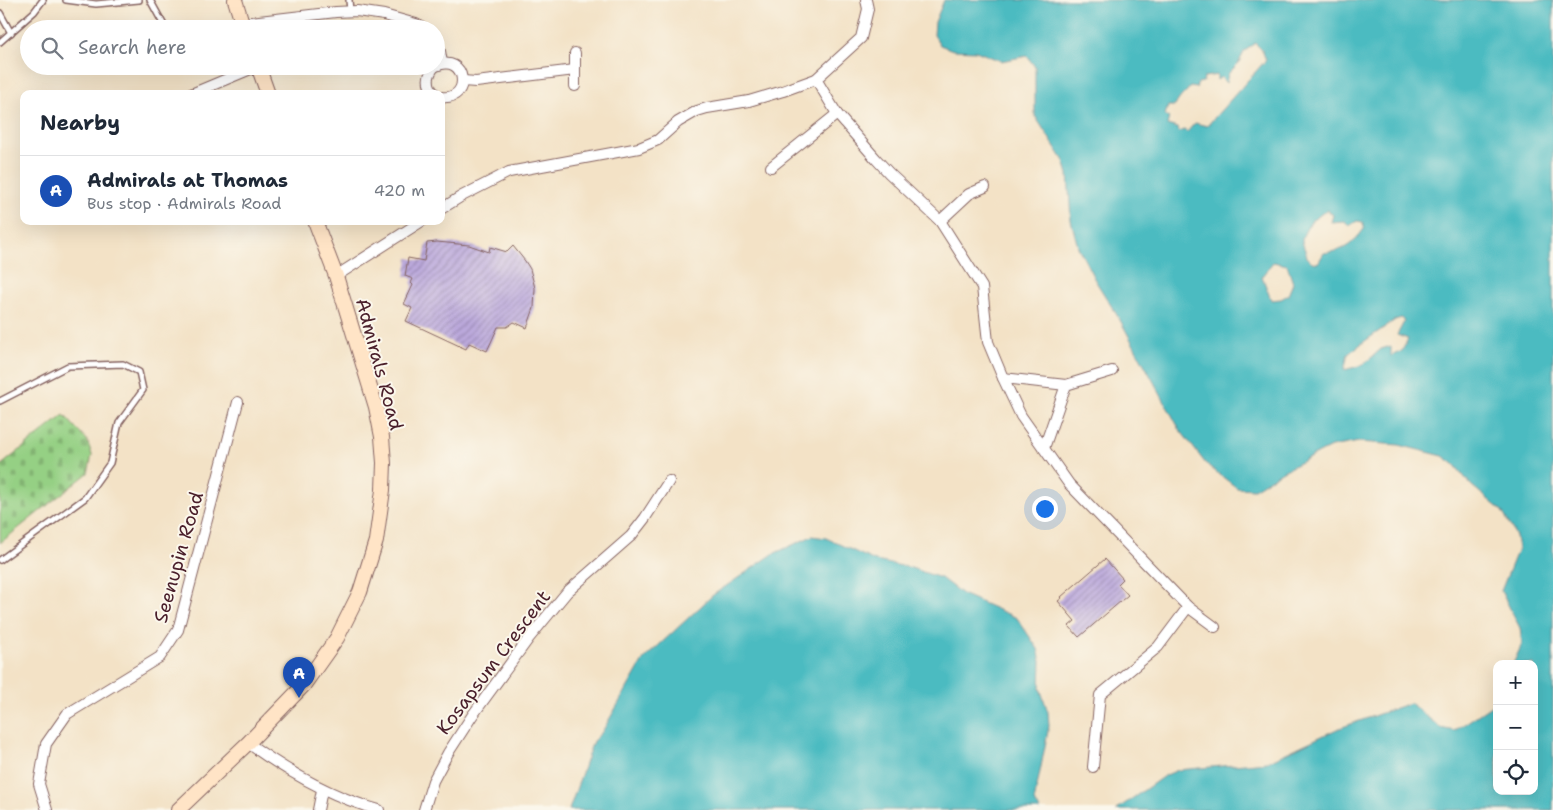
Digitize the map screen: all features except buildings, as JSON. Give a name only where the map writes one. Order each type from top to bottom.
[{"type":"main road","points":[[235,0],[241,20]]},
{"type":"main road","points":[[261,75],[267,90]]},
{"type":"main road","name":"Admirals Road","points":[[178,810],[248,743],[303,686],[337,638],[360,592],[376,541],[383,490],[384,463],[382,437],[376,407],[336,276],[317,225]]},
{"type":"street","points":[[445,207],[509,172],[639,148],[658,140],[678,122],[697,111],[749,101],[816,79],[861,38],[868,9],[866,0]]},
{"type":"street","points":[[286,20],[350,11],[364,11],[402,20]]},
{"type":"street","points":[[575,54],[575,86]]},
{"type":"street","points":[[445,64],[449,63],[456,66],[460,71],[463,81],[461,88],[456,94],[445,97]]},
{"type":"street","points":[[463,81],[476,82],[575,70]]},
{"type":"street","points":[[201,90],[236,75]]},
{"type":"street","points":[[429,75],[429,85],[432,90]]},
{"type":"street","points":[[816,79],[837,114],[889,173],[940,221],[982,287],[988,342],[1021,416],[1069,484],[1188,607],[1215,626]]},
{"type":"street","points":[[771,166],[837,114]]},
{"type":"street","points":[[940,221],[969,194],[985,187]]},
{"type":"street","points":[[336,276],[416,225]]},
{"type":"street","points":[[1004,378],[1066,385],[1112,371]]},
{"type":"street","points":[[1044,448],[1066,385]]},
{"type":"street","name":"Seenupin Road","points":[[47,810],[39,784],[46,744],[67,714],[160,657],[178,630],[238,402]]},
{"type":"street","name":"Kosapsum Crescent","points":[[424,810],[433,781],[448,753],[472,716],[524,646],[567,592],[631,536],[669,481]]},
{"type":"street","points":[[1093,767],[1100,695],[1158,647],[1188,607]]},
{"type":"street","points":[[248,743],[322,790],[360,805],[379,810]]},
{"type":"street","points":[[318,810],[322,790]]},
{"type":"lane","points":[[25,20],[43,0]]},
{"type":"lane","points":[[66,0],[103,4],[139,0]]},
{"type":"lane","points":[[150,0],[161,20]]},
{"type":"lane","points":[[349,0],[350,11]]},
{"type":"lane","points":[[0,13],[10,33]]},
{"type":"lane","points":[[0,42],[20,24]]},
{"type":"lane","points":[[0,401],[68,366],[123,364],[139,372],[143,390],[119,423],[110,464],[86,498],[0,560]]},
{"type":"green space","points":[[64,415],[87,440],[92,455],[88,473],[0,543],[0,466]]},
{"type":"water","points":[[944,0],[1553,0],[1553,810],[1116,810],[1164,776],[1178,770],[1267,762],[1337,729],[1410,703],[1441,728],[1454,731],[1493,705],[1493,795],[1538,795],[1538,660],[1515,660],[1522,644],[1520,628],[1501,591],[1518,549],[1516,536],[1502,511],[1471,485],[1454,464],[1443,456],[1399,445],[1359,442],[1331,447],[1283,471],[1254,489],[1237,488],[1206,464],[1180,430],[1078,247],[1071,220],[1068,174],[1064,161],[1035,116],[1035,67],[1027,56],[1001,61],[976,51],[953,50],[940,45],[934,35],[935,22]],"holes":[[[1255,43],[1262,50],[1266,60],[1207,126],[1195,123],[1187,132],[1184,130],[1179,132],[1178,128],[1167,125],[1169,117],[1165,115],[1168,106],[1175,106],[1190,87],[1196,88],[1198,83],[1203,82],[1204,77],[1217,75],[1217,80],[1221,77],[1226,83],[1228,74],[1238,64],[1244,52]],[[1327,210],[1333,215],[1331,222],[1345,221],[1349,226],[1357,221],[1363,222],[1364,229],[1347,246],[1324,253],[1318,263],[1312,262],[1307,257],[1302,238],[1312,220]],[[1273,262],[1287,265],[1293,283],[1288,295],[1281,299],[1271,300],[1262,276]],[[1401,318],[1405,320],[1397,335],[1408,339],[1402,351],[1391,356],[1391,346],[1381,349],[1363,365],[1344,370],[1348,354],[1395,320]]]},
{"type":"water","points":[[812,536],[826,538],[875,561],[908,567],[941,578],[962,594],[1017,618],[1038,649],[1041,661],[1040,688],[1048,712],[1049,726],[1034,802],[1041,810],[569,810],[593,741],[602,732],[644,659],[713,595],[773,554]]},
{"type":"place","name":"Admirals at Thomas","points":[[299,698]]}]
